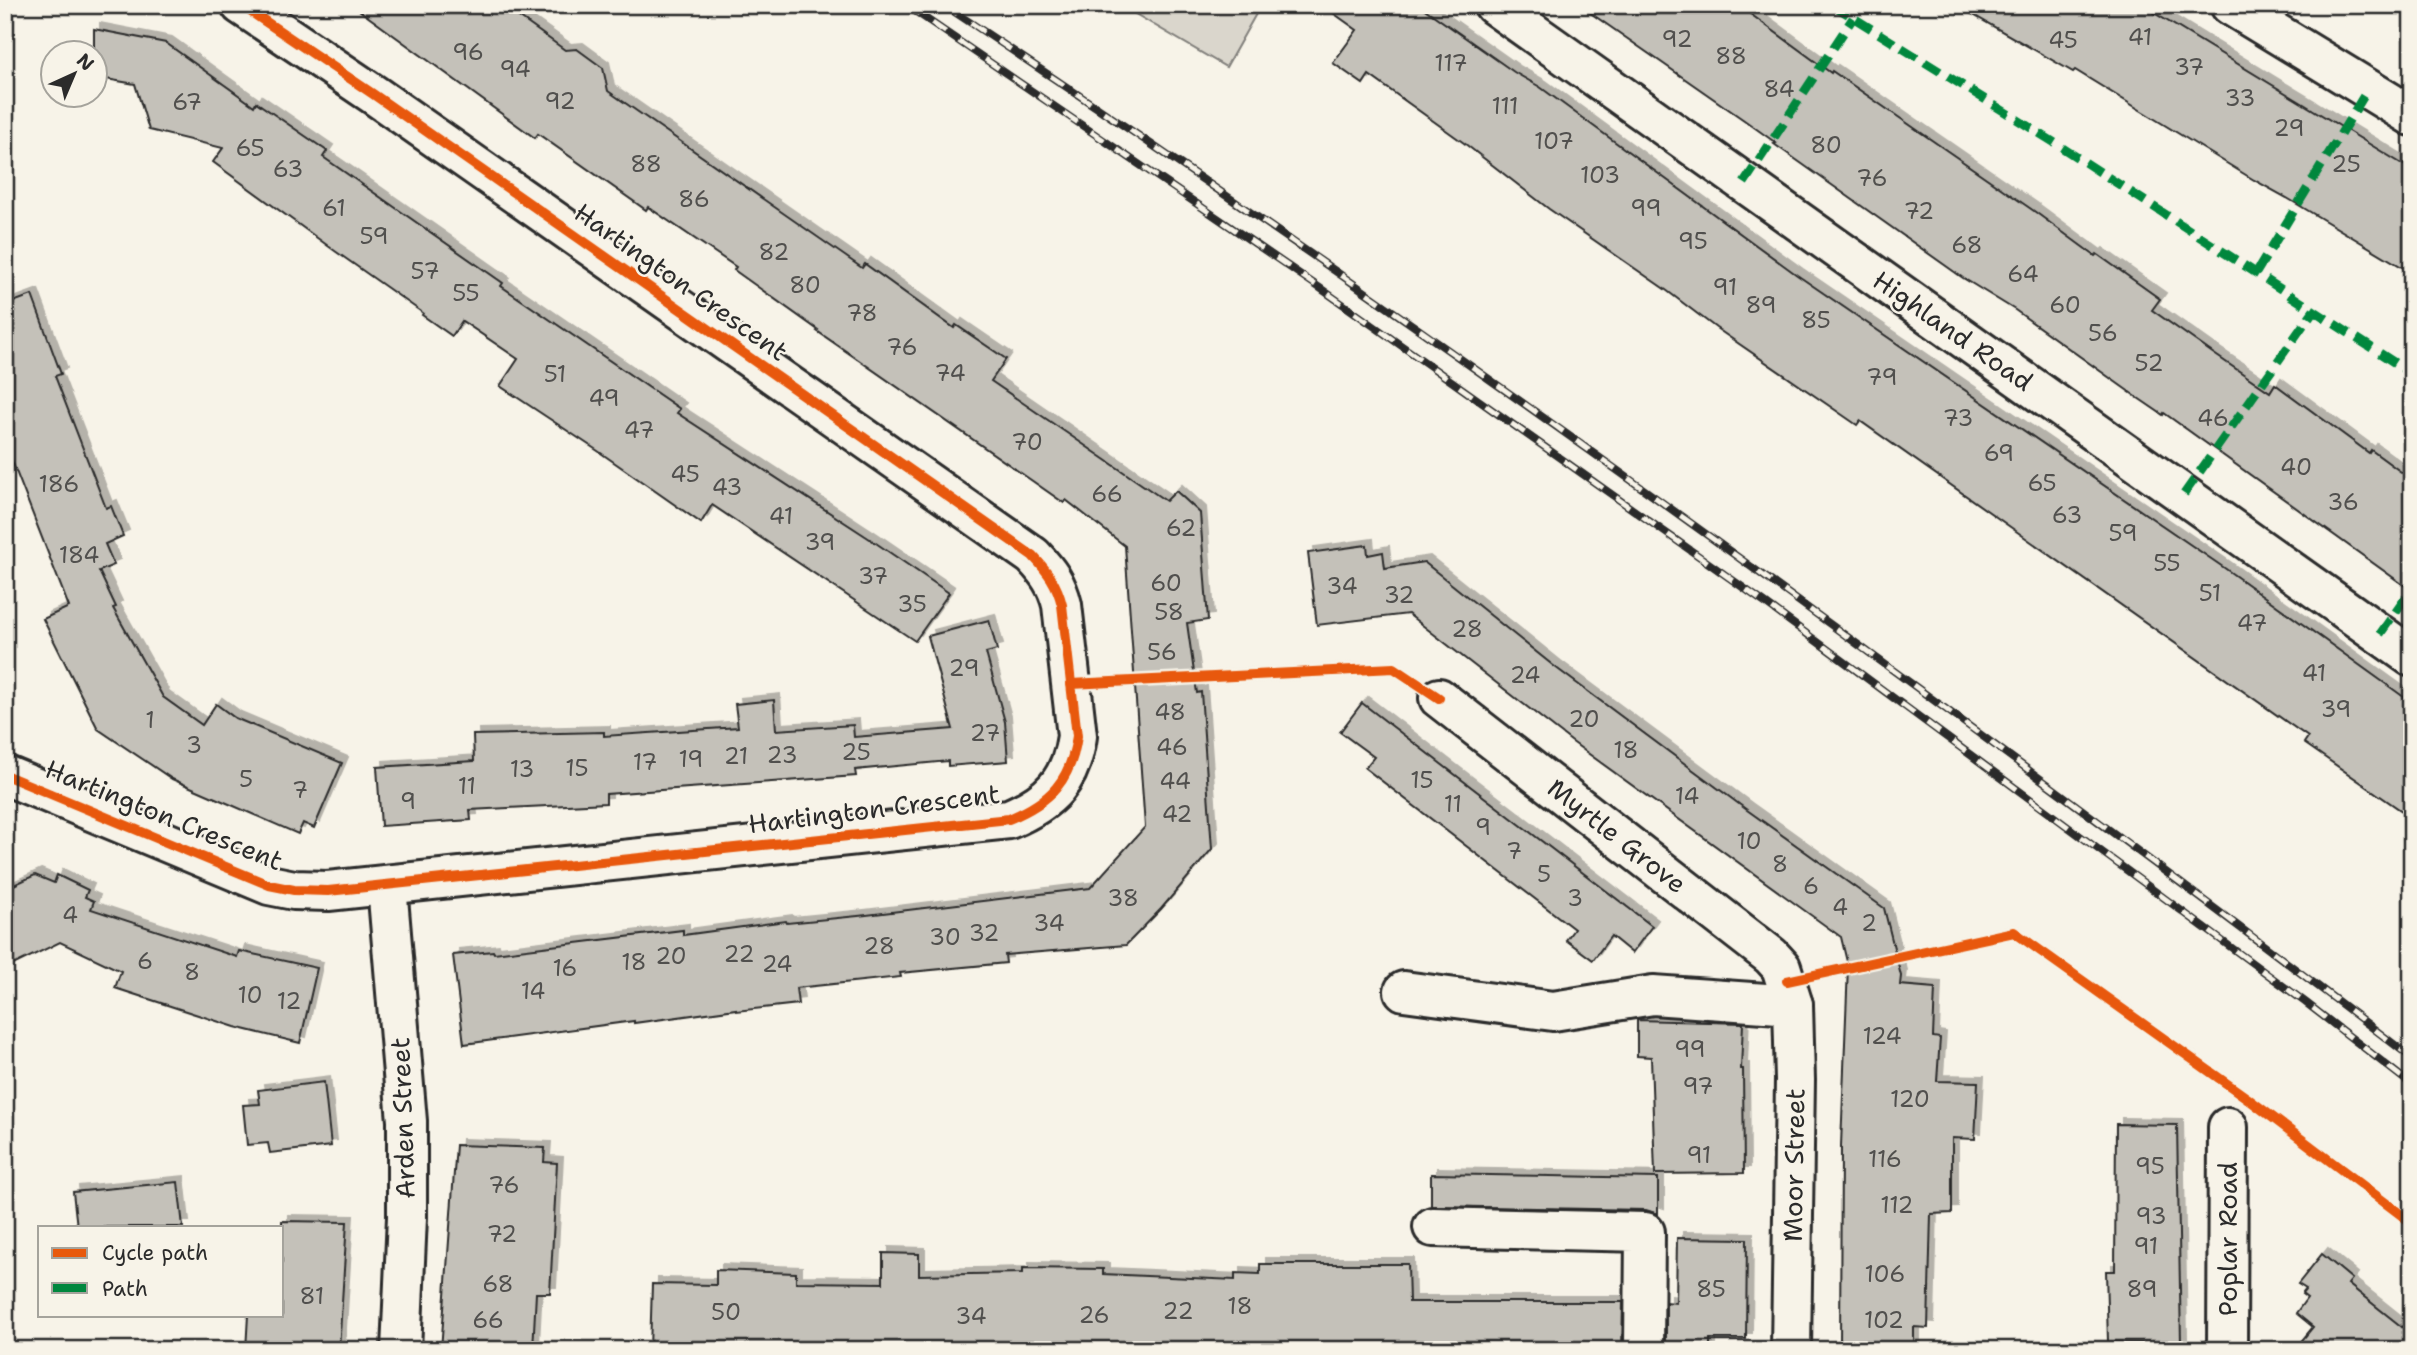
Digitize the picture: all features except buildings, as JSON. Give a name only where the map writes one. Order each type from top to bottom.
[{"type":"street","name":"Hartington Crescent","points":[[5,775],[269,885],[295,890],[328,891],[1009,818],[1028,811],[1045,800],[1068,772],[1075,754],[1077,736],[1062,605],[1057,586],[1048,571],[1033,556],[373,94],[241,5]]},
{"type":"street","name":"Highland Road","points":[[1494,5],[2412,657]]},
{"type":"street","points":[[2230,5],[2412,116]]},
{"type":"street","name":"Myrtle Grove","points":[[1439,698],[1771,956],[1781,967],[1790,993]]},
{"type":"street","name":"Arden Street","points":[[387,886],[407,1121],[401,1350]]},
{"type":"street","points":[[1404,991],[1553,1011],[1653,995],[1790,993]]},
{"type":"street","name":"Moor Street","points":[[1790,993],[1795,1080],[1791,1350]]},
{"type":"street","name":"Poplar Road","points":[[2227,1350],[2228,1128]]},
{"type":"street","points":[[1433,1227],[1645,1232],[1644,1350]]},
{"type":"shaded area","points":[[1120,5],[1261,5],[1226,67]]},
{"type":"railway","points":[[906,5],[1320,288],[1765,603],[2305,1002],[2412,1085]]},
{"type":"railway","points":[[944,5],[1321,261],[1570,436],[1999,748],[2412,1058]]},
{"type":"marked path","points":[[1833,5],[2055,143],[2412,374]]},
{"type":"marked path","points":[[1744,183],[1853,18]]},
{"type":"marked path","points":[[2256,273],[2368,89]]},
{"type":"marked path","points":[[2184,494],[2314,310]]},
{"type":"marked path","points":[[2380,634],[2412,589]]},
{"type":"cycle path","points":[[5,775],[269,885],[294,890],[328,891],[1009,819],[1047,797],[1064,778],[1070,766],[1077,736],[1062,605],[1051,579],[1033,556],[373,94],[241,5]]},
{"type":"cycle path","points":[[1071,684],[1394,668],[1439,698]]},
{"type":"cycle path","points":[[1787,981],[2014,932],[2247,1098],[2412,1223]]}]
